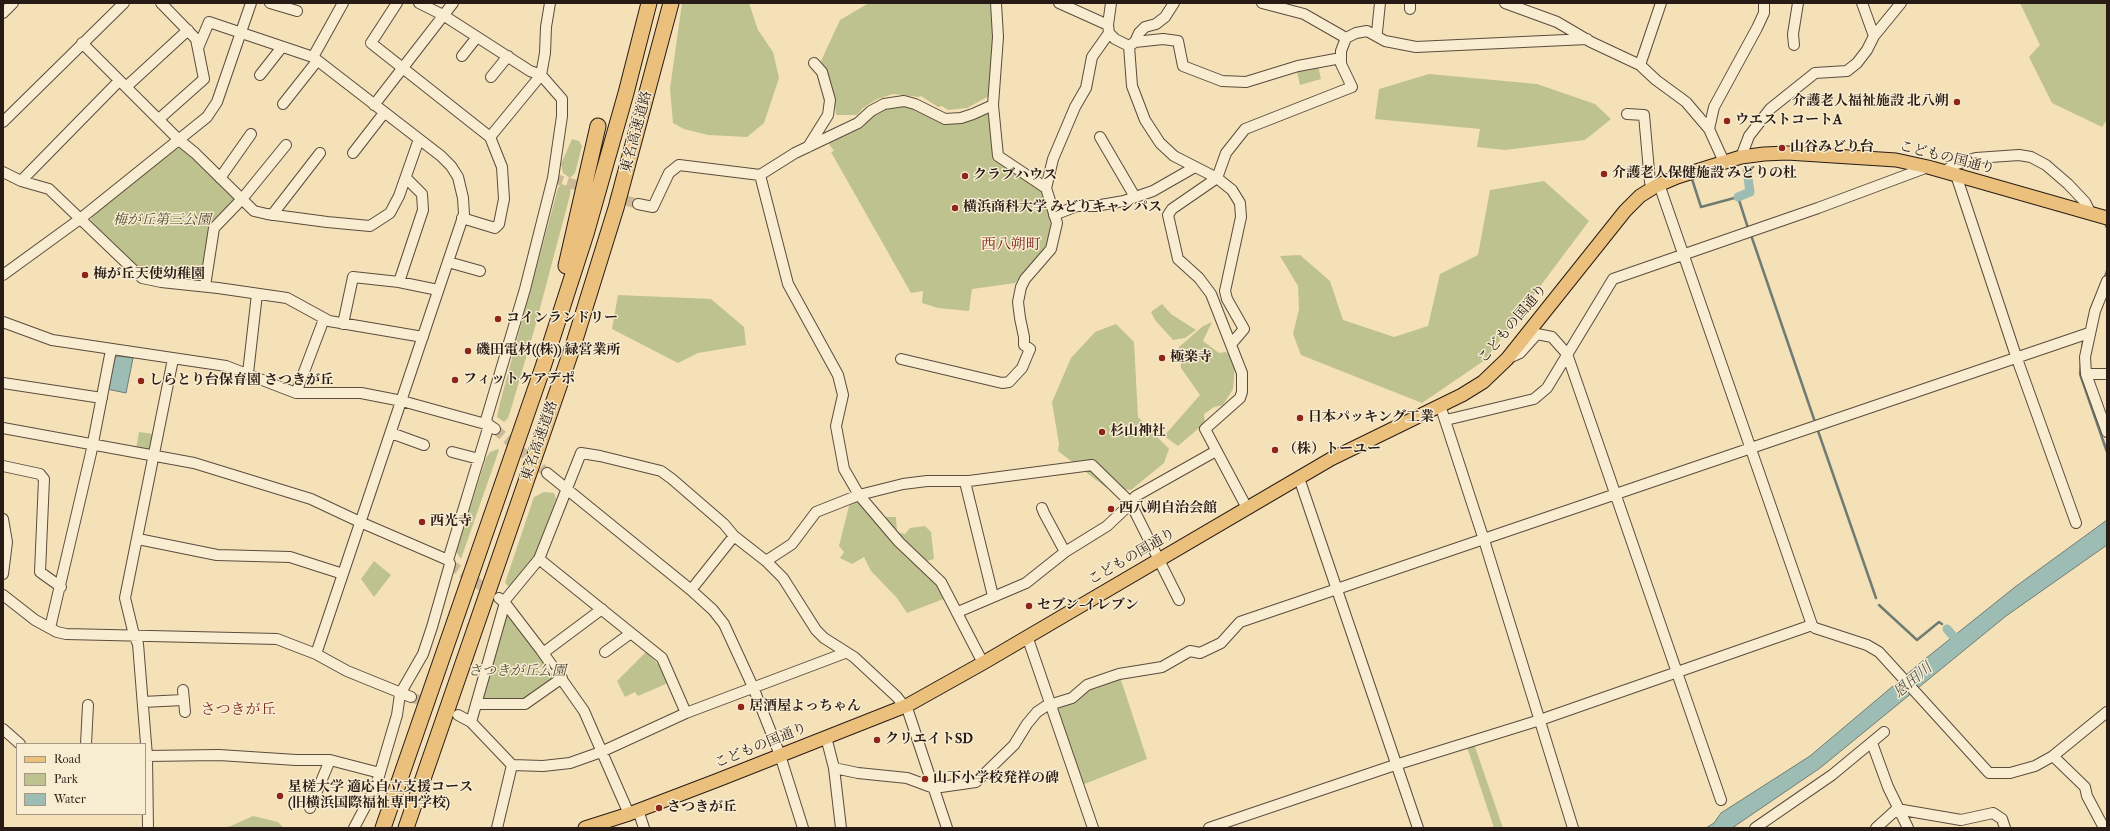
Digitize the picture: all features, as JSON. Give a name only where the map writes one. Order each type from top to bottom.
[{"type":"highway","name":"東名高速道路","points":[[383,828],[544,367],[590,219],[626,93],[649,3]]},
{"type":"highway","name":"東名高速道路","points":[[406,828],[574,343],[618,201],[671,3]]},
{"type":"highway","points":[[544,367],[598,126]]},
{"type":"main road","name":"こどもの国通り","points":[[585,828],[634,812],[903,707],[984,663],[1027,636],[1246,508],[1370,438],[1440,405],[1483,382],[1507,359],[1625,211],[1640,196],[1656,186],[1677,177],[1741,157],[1787,153],[1896,160],[1928,167],[2107,218]]},
{"type":"street","points":[[3,13],[13,3]]},
{"type":"street","points":[[3,122],[82,42],[124,3]]},
{"type":"street","points":[[159,119],[204,79],[196,38],[161,3]]},
{"type":"street","points":[[3,275],[80,219],[207,117],[218,102],[251,3]]},
{"type":"street","points":[[270,3],[296,11]]},
{"type":"street","points":[[283,104],[315,59],[342,3]]},
{"type":"street","points":[[397,3],[371,43],[402,69],[454,106],[490,137],[500,163],[504,178],[504,199],[499,224],[495,228],[462,218]]},
{"type":"street","points":[[419,3],[443,15],[530,71],[541,75],[562,99],[562,116],[552,178],[525,289],[486,420],[492,427]]},
{"type":"street","points":[[374,105],[453,3]]},
{"type":"street","points":[[490,137],[541,75],[545,53],[546,27],[550,3]]},
{"type":"street","points":[[996,3],[998,37],[992,105],[998,156],[1046,188]]},
{"type":"street","points":[[1060,3],[1109,29],[1115,39],[1132,44],[1163,38],[1178,41],[1183,66],[1222,81],[1233,83],[1246,82],[1298,66],[1341,58]]},
{"type":"street","points":[[901,359],[1002,382],[1009,382],[1022,368],[1030,349],[1024,345],[1020,318],[1018,302],[1021,287],[1025,279],[1051,249],[1057,223],[1046,188],[1053,159],[1075,107],[1086,88],[1092,57],[1109,29],[1111,3]]},
{"type":"street","points":[[1174,3],[1165,17],[1156,24],[1145,27],[1132,44],[1132,86],[1145,120],[1160,143],[1174,156],[1217,178],[1232,190],[1240,203],[1241,210],[1237,239],[1225,291],[1227,299],[1244,329],[1232,343]]},
{"type":"street","points":[[1262,3],[1304,14],[1346,38]]},
{"type":"street","points":[[1375,35],[1377,32],[1380,3]]},
{"type":"street","points":[[1505,3],[1557,22],[1587,39],[1640,65],[1656,80],[1686,102],[1709,129],[1724,162]]},
{"type":"street","points":[[1640,65],[1661,3]]},
{"type":"street","points":[[1709,129],[1714,107],[1758,28],[1764,13],[1764,3]]},
{"type":"street","points":[[1794,45],[1793,34],[1798,3]]},
{"type":"street","points":[[1862,3],[1874,36]]},
{"type":"street","points":[[1741,157],[1749,136],[1770,109],[1815,73],[1847,71],[1857,63],[1867,50],[1874,36],[1901,3]]},
{"type":"street","points":[[198,48],[208,22],[242,32],[315,59],[419,139],[451,166],[458,177],[463,198],[464,214],[316,654]]},
{"type":"street","points":[[21,181],[123,84],[188,30]]},
{"type":"street","points":[[1246,508],[1205,429],[1240,398],[1242,392],[1242,373],[1232,343],[1211,294],[1199,278],[1178,259],[1168,215],[1172,209],[1217,178],[1226,152],[1245,129],[1352,87],[1341,64],[1341,51],[1346,38],[1363,31],[1386,41],[1416,47],[1587,39]]},
{"type":"street","points":[[462,56],[477,36]]},
{"type":"street","points":[[82,42],[179,140],[195,153],[254,211],[272,215],[357,226],[370,226],[390,213],[406,178],[419,139]]},
{"type":"street","points":[[260,75],[282,47]]},
{"type":"street","points":[[491,77],[508,56]]},
{"type":"street","points":[[808,147],[828,115],[830,100],[822,72],[814,63]]},
{"type":"street","points":[[638,204],[653,207],[669,173],[679,165],[760,175],[808,147],[858,123],[871,111],[884,104],[904,101],[915,104],[945,119],[967,116],[992,105]]},
{"type":"street","points":[[353,153],[384,113]]},
{"type":"street","points":[[1627,114],[1644,115],[1650,182],[1661,190],[1812,625],[1815,628],[1875,648],[1896,669],[1989,773],[2010,773],[2029,768],[2052,756],[2107,712]]},
{"type":"street","points":[[220,178],[251,134]]},
{"type":"street","points":[[1100,137],[1135,197]]},
{"type":"street","points":[[205,286],[214,228],[242,200],[286,145]]},
{"type":"street","points":[[272,215],[320,153]]},
{"type":"street","points":[[1943,172],[1954,165],[1976,158],[2019,155],[2031,157],[2046,165],[2068,184],[2085,202],[2091,214]]},
{"type":"street","points":[[1054,215],[1077,206],[1108,204],[1153,191],[1195,167]]},
{"type":"street","points":[[1446,420],[1534,399],[1547,388],[1613,279],[1818,208],[1928,167]]},
{"type":"street","points":[[3,172],[21,181],[49,189],[142,278],[161,282],[205,286],[287,298],[324,319],[343,324],[423,337]]},
{"type":"street","points":[[760,175],[788,284],[838,375],[843,395],[836,426],[844,470],[859,495],[899,542],[941,582],[984,663]]},
{"type":"street","points":[[1956,175],[2016,356],[2076,523]]},
{"type":"street","points":[[398,282],[423,210],[422,194],[406,178]]},
{"type":"street","points":[[448,262],[480,271]]},
{"type":"street","points":[[343,324],[353,277],[398,282],[438,290]]},
{"type":"street","points":[[2107,281],[2095,311],[2085,357],[2086,374],[2107,432]]},
{"type":"street","points":[[248,374],[257,294]]},
{"type":"street","points":[[296,393],[324,319]]},
{"type":"street","points":[[3,322],[52,340],[226,366],[296,393],[361,393],[402,401],[492,427]]},
{"type":"street","points":[[834,768],[858,773],[907,778],[934,788],[978,781],[1014,745],[1031,718],[1037,712],[1051,705],[1072,698],[1087,685],[1119,674],[1162,667],[1190,651],[1200,653],[1221,643],[1240,622],[1484,540],[2016,356],[2089,333]]},
{"type":"street","points":[[1507,359],[1520,353],[1537,334],[1552,337],[1567,354],[1721,800]]},
{"type":"street","points":[[50,628],[61,587],[111,350]]},
{"type":"street","points":[[145,743],[138,644],[125,598],[173,359]]},
{"type":"street","points":[[2086,374],[2107,374]]},
{"type":"street","points":[[3,383],[102,398]]},
{"type":"street","points":[[1440,405],[1484,540],[1573,828]]},
{"type":"street","points":[[354,828],[376,786],[396,721],[400,694],[423,654],[430,634],[450,564],[448,560],[479,459],[492,427]]},
{"type":"street","points":[[3,428],[153,457],[194,463],[311,499],[448,560]]},
{"type":"street","points":[[391,433],[424,445]]},
{"type":"street","points":[[958,612],[1026,583],[1065,552],[1107,526],[1136,496],[1216,451]]},
{"type":"street","points":[[452,452],[479,459]]},
{"type":"street","points":[[472,722],[502,601],[506,599],[539,559],[581,453],[661,471],[724,524],[734,536],[766,561],[783,578],[816,630],[824,638],[845,653],[854,657],[897,697],[903,707],[908,711],[947,828]]},
{"type":"street","points":[[766,561],[792,544],[816,512],[859,495],[903,484],[928,481],[965,482],[1092,465],[1130,502],[1179,600]]},
{"type":"street","points":[[3,466],[40,474],[44,478],[40,572],[61,587]]},
{"type":"street","points":[[547,473],[714,610],[724,624],[753,687],[780,755],[803,828]]},
{"type":"street","points":[[1299,478],[1418,828]]},
{"type":"street","points":[[965,482],[993,596]]},
{"type":"street","points":[[1042,508],[1065,552]]},
{"type":"street","points":[[3,518],[7,542],[3,574]]},
{"type":"street","points":[[691,590],[734,536]]},
{"type":"street","points":[[138,539],[217,555],[290,557],[343,574]]},
{"type":"street","points":[[539,559],[662,658],[686,712]]},
{"type":"street","points":[[3,595],[35,620],[66,634],[134,634],[145,637],[277,639],[316,654],[347,671],[400,694],[411,697]]},
{"type":"street","points":[[502,601],[562,678],[584,711],[601,752],[644,828]]},
{"type":"street","points":[[543,653],[602,609]]},
{"type":"street","points":[[1209,828],[1397,765],[1540,720],[1676,671],[1812,625]]},
{"type":"street","points":[[605,652],[631,633]]},
{"type":"street","points":[[1027,636],[1093,828]]},
{"type":"street","points":[[458,715],[472,722],[512,765],[561,765],[601,752],[686,712],[845,653]]},
{"type":"street","points":[[476,704],[525,704],[562,678]]},
{"type":"street","points":[[143,702],[183,695],[185,712]]},
{"type":"street","points":[[86,709],[86,743]]},
{"type":"street","points":[[3,729],[19,743]]},
{"type":"street","points":[[1755,828],[1832,775],[1884,732]]},
{"type":"street","points":[[826,737],[834,768],[841,828]]},
{"type":"street","points":[[1872,743],[1897,809],[1908,828]]},
{"type":"street","points":[[148,828],[146,756],[219,755],[296,760],[330,760],[380,773]]},
{"type":"street","points":[[2052,756],[2085,787],[2087,796],[2104,828]]},
{"type":"street","points":[[310,808],[330,760]]},
{"type":"street","points":[[497,828],[512,765]]},
{"type":"street","points":[[1876,828],[1897,809]]},
{"type":"street","points":[[1897,809],[1961,820],[1993,813],[2002,819],[2006,828]]},
{"type":"green space","points":[[682,3],[749,3],[758,30],[773,52],[779,78],[764,123],[747,137],[708,135],[684,129],[673,123],[670,89]]},
{"type":"green space","points":[[869,3],[990,3],[993,35],[989,96],[967,108],[948,110],[942,106],[938,107],[921,96],[893,94],[877,99],[863,108],[857,115],[836,115],[834,93],[821,61],[840,20]]},
{"type":"green space","points":[[2020,3],[2107,3],[2107,120],[2102,127],[2052,103],[2029,57],[2040,45]]},
{"type":"green space","points":[[1318,66],[1321,79],[1300,85],[1297,72]]},
{"type":"green space","points":[[1429,74],[1537,84],[1595,104],[1611,119],[1585,140],[1505,150],[1477,147],[1480,129],[1375,119],[1379,89]]},
{"type":"green space","name":"横浜商科大学 みどりキャンパス","points":[[903,105],[916,108],[933,119],[944,122],[987,113],[994,117],[1000,158],[1044,193],[1051,223],[1046,250],[1015,283],[972,289],[969,311],[938,308],[922,303],[923,291],[911,293],[831,152],[834,151],[829,144],[830,142],[863,127],[870,117],[882,110]]},
{"type":"green space","points":[[572,139],[579,141],[582,146],[575,173],[570,178],[563,173],[561,164]]},
{"type":"green space","name":"梅が丘第三公園","points":[[176,148],[182,149],[234,198],[233,205],[215,221],[200,280],[148,276],[91,221],[92,216]]},
{"type":"green space","points":[[1544,181],[1589,221],[1485,360],[1422,403],[1301,355],[1293,334],[1299,309],[1298,286],[1280,256],[1300,255],[1330,281],[1343,320],[1394,337],[1428,326],[1440,274],[1478,255],[1490,190]]},
{"type":"green space","points":[[561,184],[571,187],[570,195],[535,327],[511,409],[508,418],[504,422],[497,417],[500,403],[558,188]]},
{"type":"green space","points":[[618,295],[711,299],[744,327],[746,345],[698,353],[678,363],[612,329]]},
{"type":"green space","points":[[1162,304],[1171,314],[1196,330],[1185,338],[1173,340],[1155,320],[1151,312]]},
{"type":"green space","points":[[1212,322],[1203,341],[1219,353],[1226,352],[1229,354],[1235,367],[1233,389],[1223,405],[1214,407],[1204,414],[1205,423],[1178,446],[1164,436],[1200,395],[1181,368],[1179,347],[1203,326]]},
{"type":"green space","points":[[1116,324],[1134,342],[1138,417],[1169,449],[1164,463],[1131,490],[1108,489],[1058,451],[1059,444],[1052,402],[1071,358],[1095,332]]},
{"type":"green space","points":[[139,432],[153,434],[151,449],[146,451],[136,449]]},
{"type":"green space","points":[[499,450],[461,559],[456,552],[486,458],[490,452]]},
{"type":"green space","points":[[544,492],[554,493],[556,499],[534,557],[509,587],[505,583],[534,497]]},
{"type":"green space","points":[[857,498],[933,577],[946,598],[907,613],[897,598],[871,571],[864,557],[852,564],[840,558],[844,552],[839,546],[850,502]]},
{"type":"green space","points":[[883,517],[896,517],[897,532],[905,534],[910,528],[925,526],[931,532],[934,559],[927,561],[909,546]]},
{"type":"green space","points":[[374,561],[391,575],[374,597],[361,579]]},
{"type":"green space","name":"さつきが丘公園","points":[[505,611],[559,678],[525,701],[480,700]]},
{"type":"green space","points":[[646,652],[661,667],[668,683],[638,696],[635,692],[625,697],[617,681]]},
{"type":"green space","points":[[1120,677],[1147,759],[1082,785],[1055,707],[1088,690]]},
{"type":"green space","points":[[1474,744],[1503,828],[1494,828],[1467,747]]},
{"type":"green space","points":[[253,816],[278,822],[284,828],[222,828],[231,826]]},
{"type":"water","points":[[118,356],[133,358],[126,393],[107,389],[113,359]]},
{"type":"water","name":"恩田川","points":[[2107,520],[2107,545],[2006,616],[1820,768],[1732,828],[1706,828],[1714,823],[1721,813],[1810,756],[1925,659],[2015,587]]},
{"type":"waterway","points":[[1738,197],[1750,192],[1747,170]]},
{"type":"waterway","points":[[1692,179],[1701,207],[1738,197],[1748,228]]},
{"type":"waterway","points":[[1751,235],[1815,422]]},
{"type":"waterway","points":[[2104,280],[2107,271]]},
{"type":"waterway","points":[[2083,341],[2080,374],[2107,452]]},
{"type":"waterway","points":[[1817,428],[1876,598]]},
{"type":"waterway","points":[[1879,605],[1917,640],[1939,622],[1942,624]]},
{"type":"waterway","points":[[1947,629],[1959,643]]},
{"type":"tunnel","points":[[553,178],[638,204]]},
{"type":"tunnel","points":[[495,429],[547,473]]},
{"type":"tunnel","points":[[450,564],[493,594]]},
{"type":"tunnel","points":[[411,697],[452,713]]},
{"type":"place","name":"介護老人福祉施設 北八朔","points":[[1957,102]]},
{"type":"place","name":"ウエストコートA","points":[[1727,121]]},
{"type":"place","name":"山谷みどり台","points":[[1782,148]]},
{"type":"place","name":"介護老人保健施設 みどりの杜","points":[[1604,174]]},
{"type":"place","name":"クラブハウス","points":[[965,176]]},
{"type":"place","name":"横浜商科大学 みどりキャンパス","points":[[955,208]]},
{"type":"place","name":"梅が丘天使幼稚園","points":[[85,275]]},
{"type":"place","name":"コインランドリー","points":[[498,319]]},
{"type":"place","name":"磯田電材((株)) 緑営業所","points":[[468,351]]},
{"type":"place","name":"極楽寺","points":[[1162,358]]},
{"type":"place","name":"フィットケアデポ","points":[[455,380]]},
{"type":"place","name":"しらとり台保育園 さつきが丘","points":[[141,381]]},
{"type":"place","name":"日本パッキング工業","points":[[1300,418]]},
{"type":"place","name":"杉山神社","points":[[1102,432]]},
{"type":"place","name":"（株）トーユー","points":[[1275,450]]},
{"type":"place","name":"西八朔自治会館","points":[[1111,509]]},
{"type":"place","name":"西光寺","points":[[422,522]]},
{"type":"place","name":"セブン-イレブン","points":[[1029,606]]},
{"type":"place","name":"居酒屋よっちゃん","points":[[741,707]]},
{"type":"place","name":"クリエイトSD","points":[[877,740]]},
{"type":"place","name":"山下小学校発祥の碑","points":[[925,779]]},
{"type":"place","name":"星槎大学 適応自立支援コース (旧横浜国際福祉専門学校)","points":[[280,796]]},
{"type":"place","name":"さつきが丘","points":[[659,808]]},
{"type":"district","name":"西八朔町","points":[[1011,245]]},
{"type":"district","name":"さつきが丘","points":[[238,710]]}]
